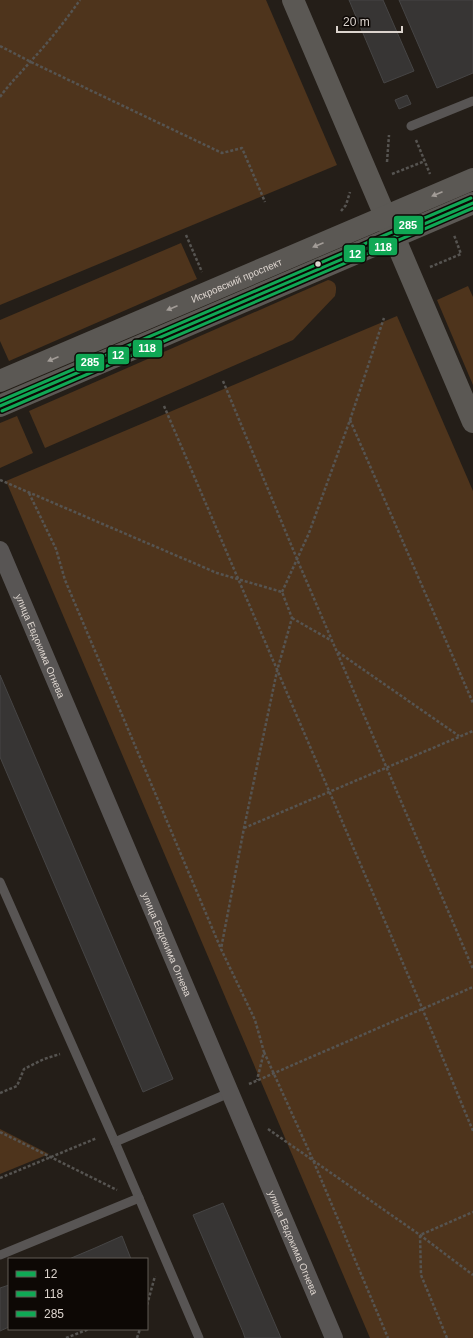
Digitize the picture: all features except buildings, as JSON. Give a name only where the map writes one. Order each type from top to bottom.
[{"type":"street","points":[[293,0],[473,422]]},
{"type":"street","name":"Искровский проспект","points":[[0,382],[473,179]]},
{"type":"street","points":[[0,406],[473,203]]},
{"type":"street","name":"улица Евдокима Огнева","points":[[0,550],[5,575],[334,1338]]},
{"type":"lane","points":[[410,126],[473,101]]},
{"type":"lane","points":[[0,882],[115,1142],[199,1338]]},
{"type":"lane","points":[[115,1142],[229,1092]]},
{"type":"lane","points":[[0,1256],[139,1198]]},
{"type":"path","points":[[0,97],[9,84],[31,62],[80,0]]},
{"type":"path","points":[[0,46],[222,153],[242,148],[265,202]]},
{"type":"path","points":[[410,126],[431,178]]},
{"type":"path","points":[[387,162],[390,135]]},
{"type":"path","points":[[386,176],[425,161]]},
{"type":"path","points":[[337,215],[346,205],[350,193],[348,187]]},
{"type":"path","points":[[424,270],[461,254],[452,230]]},
{"type":"path","points":[[186,235],[202,272]]},
{"type":"path","points":[[221,949],[244,828],[277,671],[292,618],[282,592],[309,533],[350,420],[384,318]]},
{"type":"path","points":[[223,381],[297,559],[473,969]]},
{"type":"path","points":[[164,406],[473,1131]]},
{"type":"path","points":[[350,420],[473,703]]},
{"type":"path","points":[[0,480],[217,573],[282,592]]},
{"type":"path","points":[[29,492],[56,549],[65,580],[221,949],[255,1020],[264,1052],[313,1160],[388,1338]]},
{"type":"path","points":[[292,618],[333,641]]},
{"type":"path","points":[[338,652],[459,737]]},
{"type":"path","points":[[244,828],[473,731]]},
{"type":"path","points":[[249,1084],[473,987]]},
{"type":"path","points":[[0,1093],[17,1086],[24,1069],[44,1059],[74,1049]]},
{"type":"path","points":[[257,1080],[264,1052]]},
{"type":"path","points":[[268,1129],[420,1235],[473,1275]]},
{"type":"path","points":[[0,1132],[118,1191],[139,1198]]},
{"type":"path","points":[[0,1178],[110,1132]]},
{"type":"path","points":[[420,1235],[473,1212]]},
{"type":"path","points":[[420,1235],[421,1276],[447,1338]]},
{"type":"path","points":[[66,1338],[86,1330]]},
{"type":"shaded area","points":[[0,0],[266,0],[337,165],[0,305]]},
{"type":"shaded area","points":[[181,243],[197,279],[9,361],[0,341],[0,320]]},
{"type":"shaded area","points":[[328,280],[333,282],[336,286],[335,296],[293,340],[45,448],[29,411]]},
{"type":"shaded area","points":[[468,286],[473,297],[473,385],[437,300]]},
{"type":"shaded area","points":[[397,316],[473,491],[473,1338],[370,1338],[6,481]]},
{"type":"shaded area","points":[[17,416],[33,453],[0,468],[0,423]]},
{"type":"shaded area","points":[[0,1129],[49,1154],[0,1174]]},
{"type":"transit line","name":"285","points":[[0,401],[471,198]]},
{"type":"transit line","name":"12","points":[[0,406],[473,203]]},
{"type":"transit line","name":"118","points":[[2,411],[473,208]]}]
